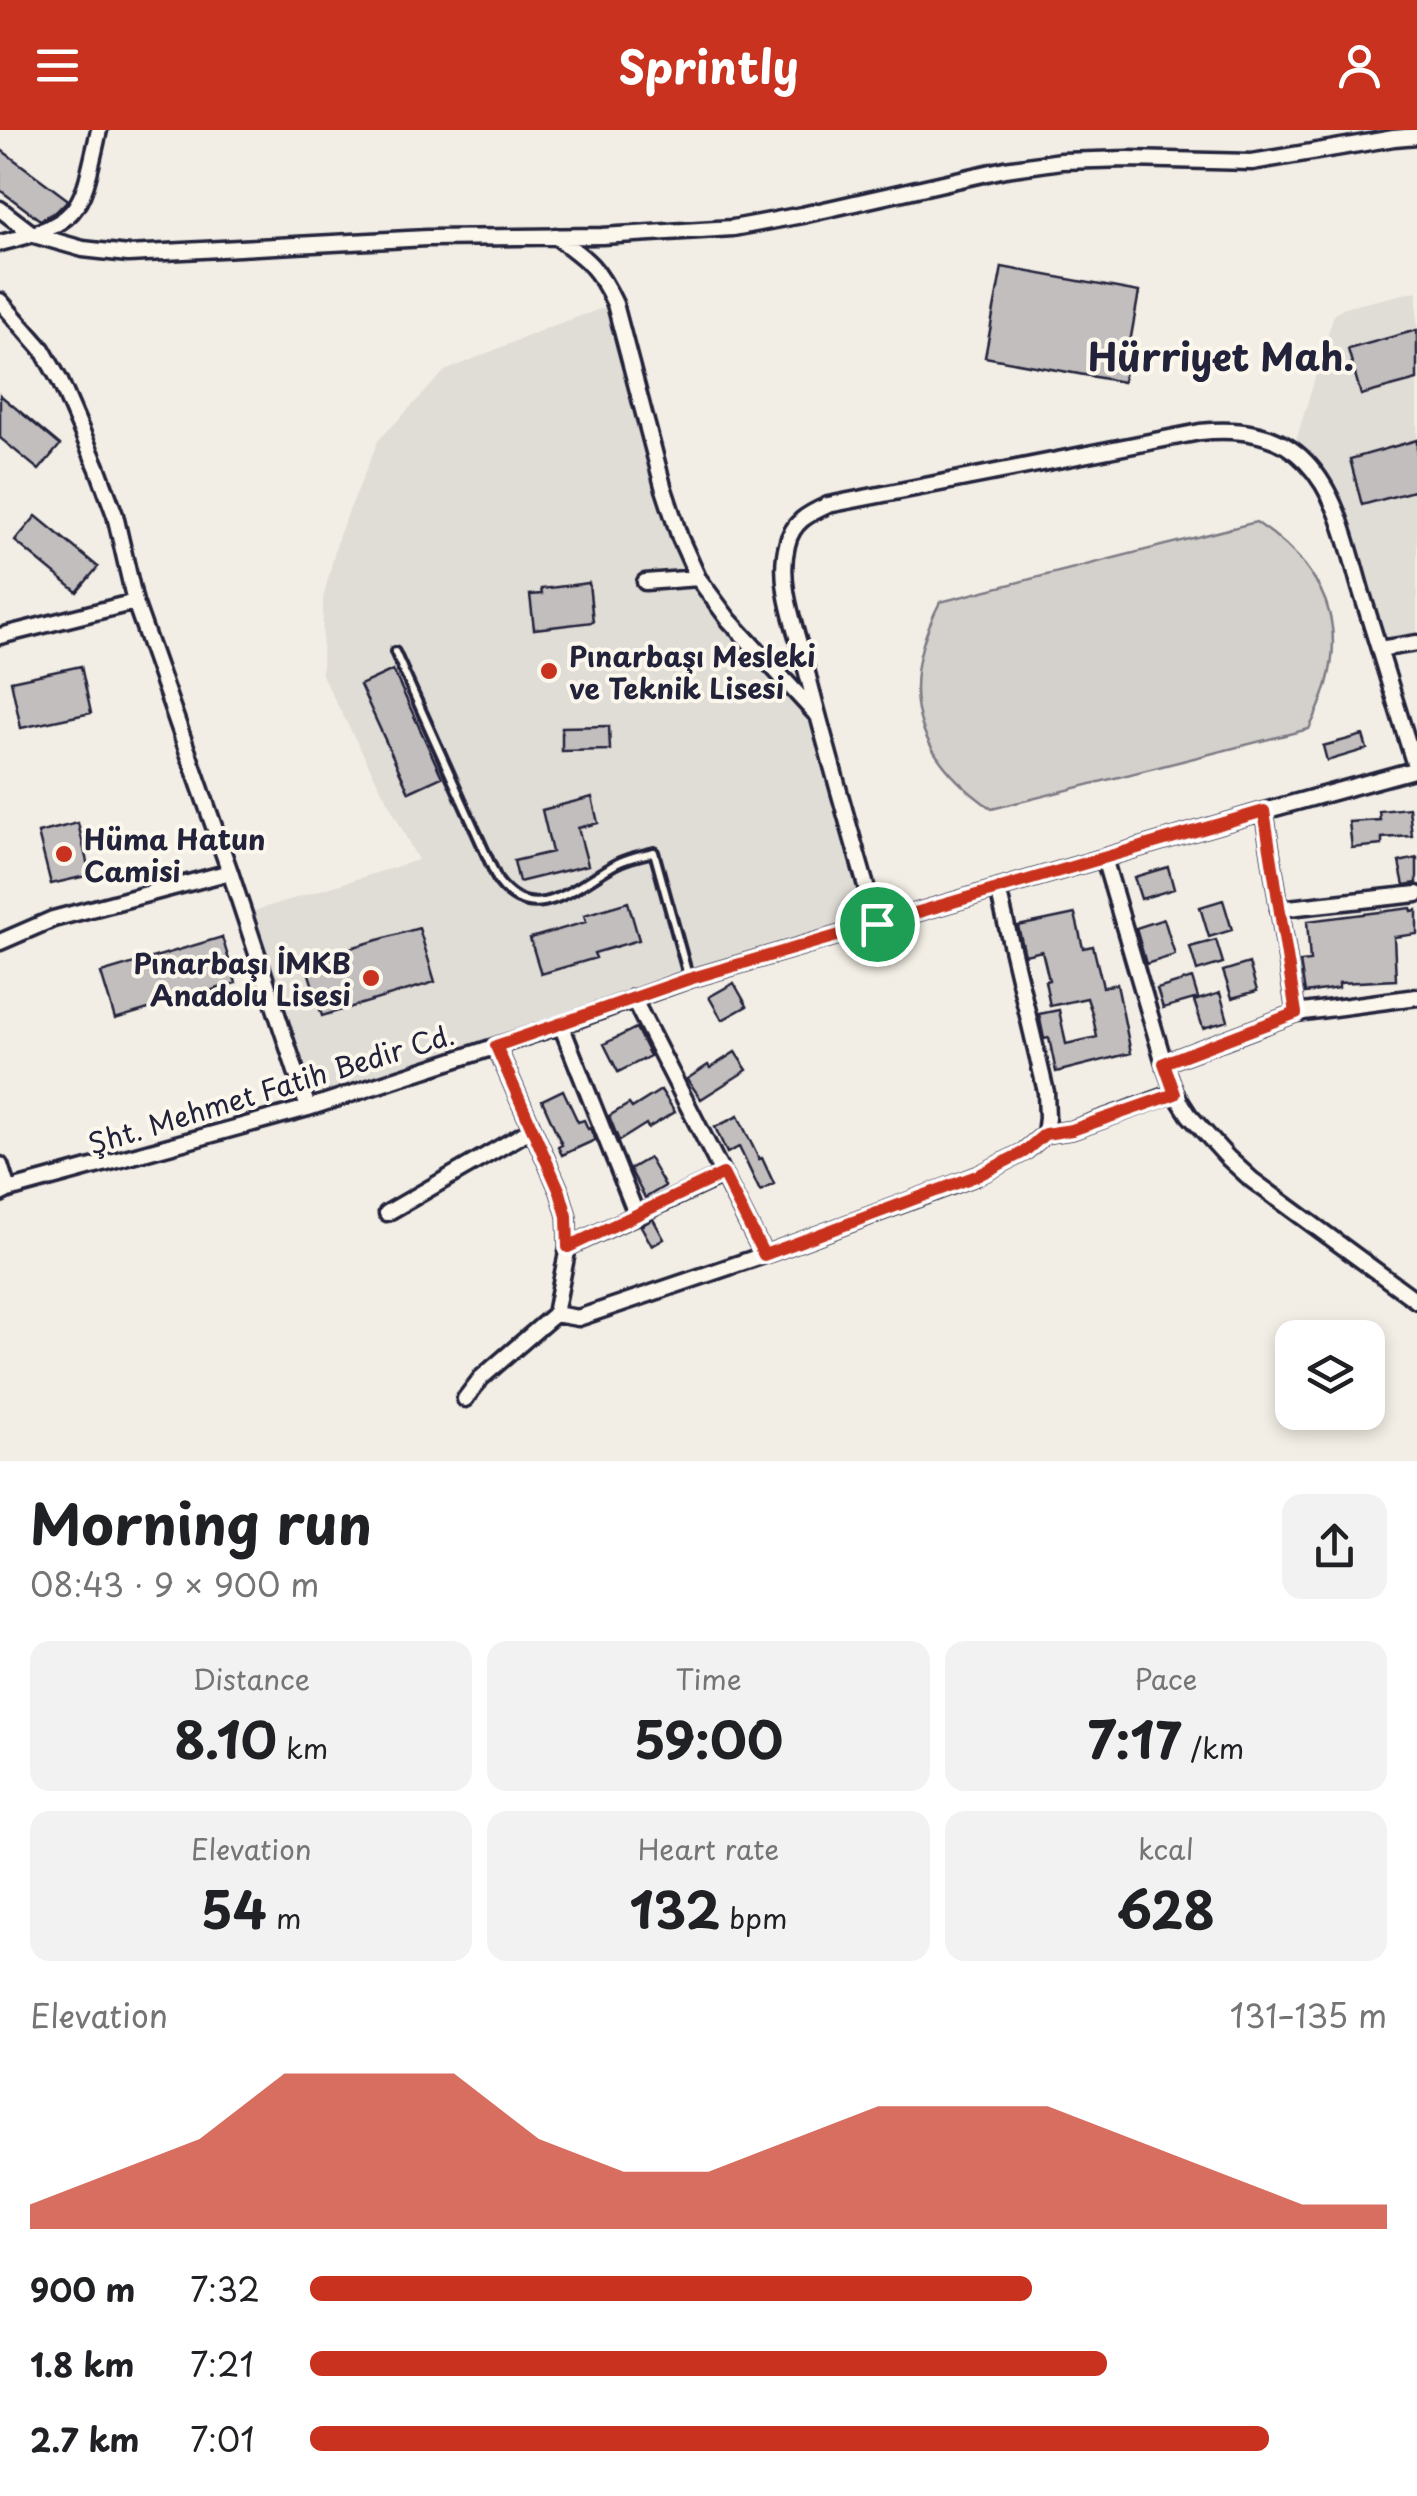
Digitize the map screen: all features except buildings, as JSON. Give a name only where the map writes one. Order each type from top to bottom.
[{"type":"street","points":[[0,242],[52,228],[76,208],[85,191],[99,130]]},
{"type":"street","points":[[0,209],[34,235],[84,250],[128,254],[427,238],[602,236],[734,228],[1005,169],[1060,161],[1252,162],[1417,136]]},
{"type":"street","points":[[554,236],[586,258],[602,276],[615,304],[663,486],[698,578],[730,620],[818,716]]},
{"type":"street","points":[[0,300],[42,348],[98,469],[115,515],[136,602],[308,1108]]},
{"type":"street","points":[[877,924],[818,716],[784,571],[791,532],[804,515],[828,505],[1200,432],[1226,430],[1272,439],[1308,463],[1336,513],[1416,769]]},
{"type":"street","points":[[644,582],[698,578]]},
{"type":"street","points":[[0,618],[2,636],[136,602]]},
{"type":"street","points":[[1379,649],[1417,644]]},
{"type":"street","name":"Şht. Mehmet Fatih Bedir Cd.","points":[[4,1192],[308,1108],[689,979],[1416,769]]},
{"type":"street","points":[[1264,811],[1296,1013]]},
{"type":"street","points":[[1104,858],[1175,1094],[1204,1134],[1252,1180],[1417,1301]]},
{"type":"street","points":[[0,942],[53,919],[230,872]]},
{"type":"street","points":[[998,889],[1046,1092],[1045,1134]]},
{"type":"street","points":[[1279,909],[1417,894]]},
{"type":"street","points":[[633,998],[764,1255]]},
{"type":"street","points":[[1164,1063],[1296,1013],[1417,998]]},
{"type":"street","points":[[560,1025],[637,1216]]},
{"type":"street","points":[[465,1399],[481,1378],[555,1314],[568,1247],[567,1216],[560,1192],[496,1046]]},
{"type":"street","points":[[555,1314],[578,1318],[764,1255],[979,1175],[1024,1152],[1045,1134],[1072,1130],[1175,1094]]},
{"type":"street","points":[[388,1213],[532,1128]]},
{"type":"street","points":[[0,1165],[4,1192]]},
{"type":"street","points":[[568,1247],[723,1174]]},
{"type":"lane","points":[[396,652],[506,892],[522,902],[551,900],[628,858],[654,852],[689,979]]},
{"type":"shaded area","points":[[1417,291],[1417,643],[1379,649],[1337,513],[1293,451],[1334,314],[1343,308]]},
{"type":"shaded area","name":"Pınarbaşı Mesleki ve Teknik Lisesi","points":[[615,304],[698,578],[818,716],[877,924],[308,1108],[244,914],[418,860],[322,675],[323,599],[339,535],[378,441],[445,371]]},
{"type":"shaded area","points":[[1256,522],[1305,565],[1329,613],[1333,640],[1331,668],[1309,729],[992,809],[944,766],[919,717],[916,691],[926,633],[940,602]]},
{"type":"place","name":"Pınarbaşı Mesleki ve Teknik Lisesi","points":[[549,671]]},
{"type":"place","name":"Hüma Hatun Camisi","points":[[64,854]]},
{"type":"place","name":"Pınarbaşı İMKB Anadolu Lisesi","points":[[371,978]]},
{"type":"district","name":"Hürriyet Mah.","points":[[1221,355]]},
{"type":"route","points":[[1264,811],[1296,1013],[1164,1063],[1175,1094],[1072,1130],[1045,1134],[1024,1152],[979,1175],[764,1255],[723,1174],[568,1247],[567,1216],[560,1192],[496,1046],[689,979],[877,924],[1264,811]]}]
